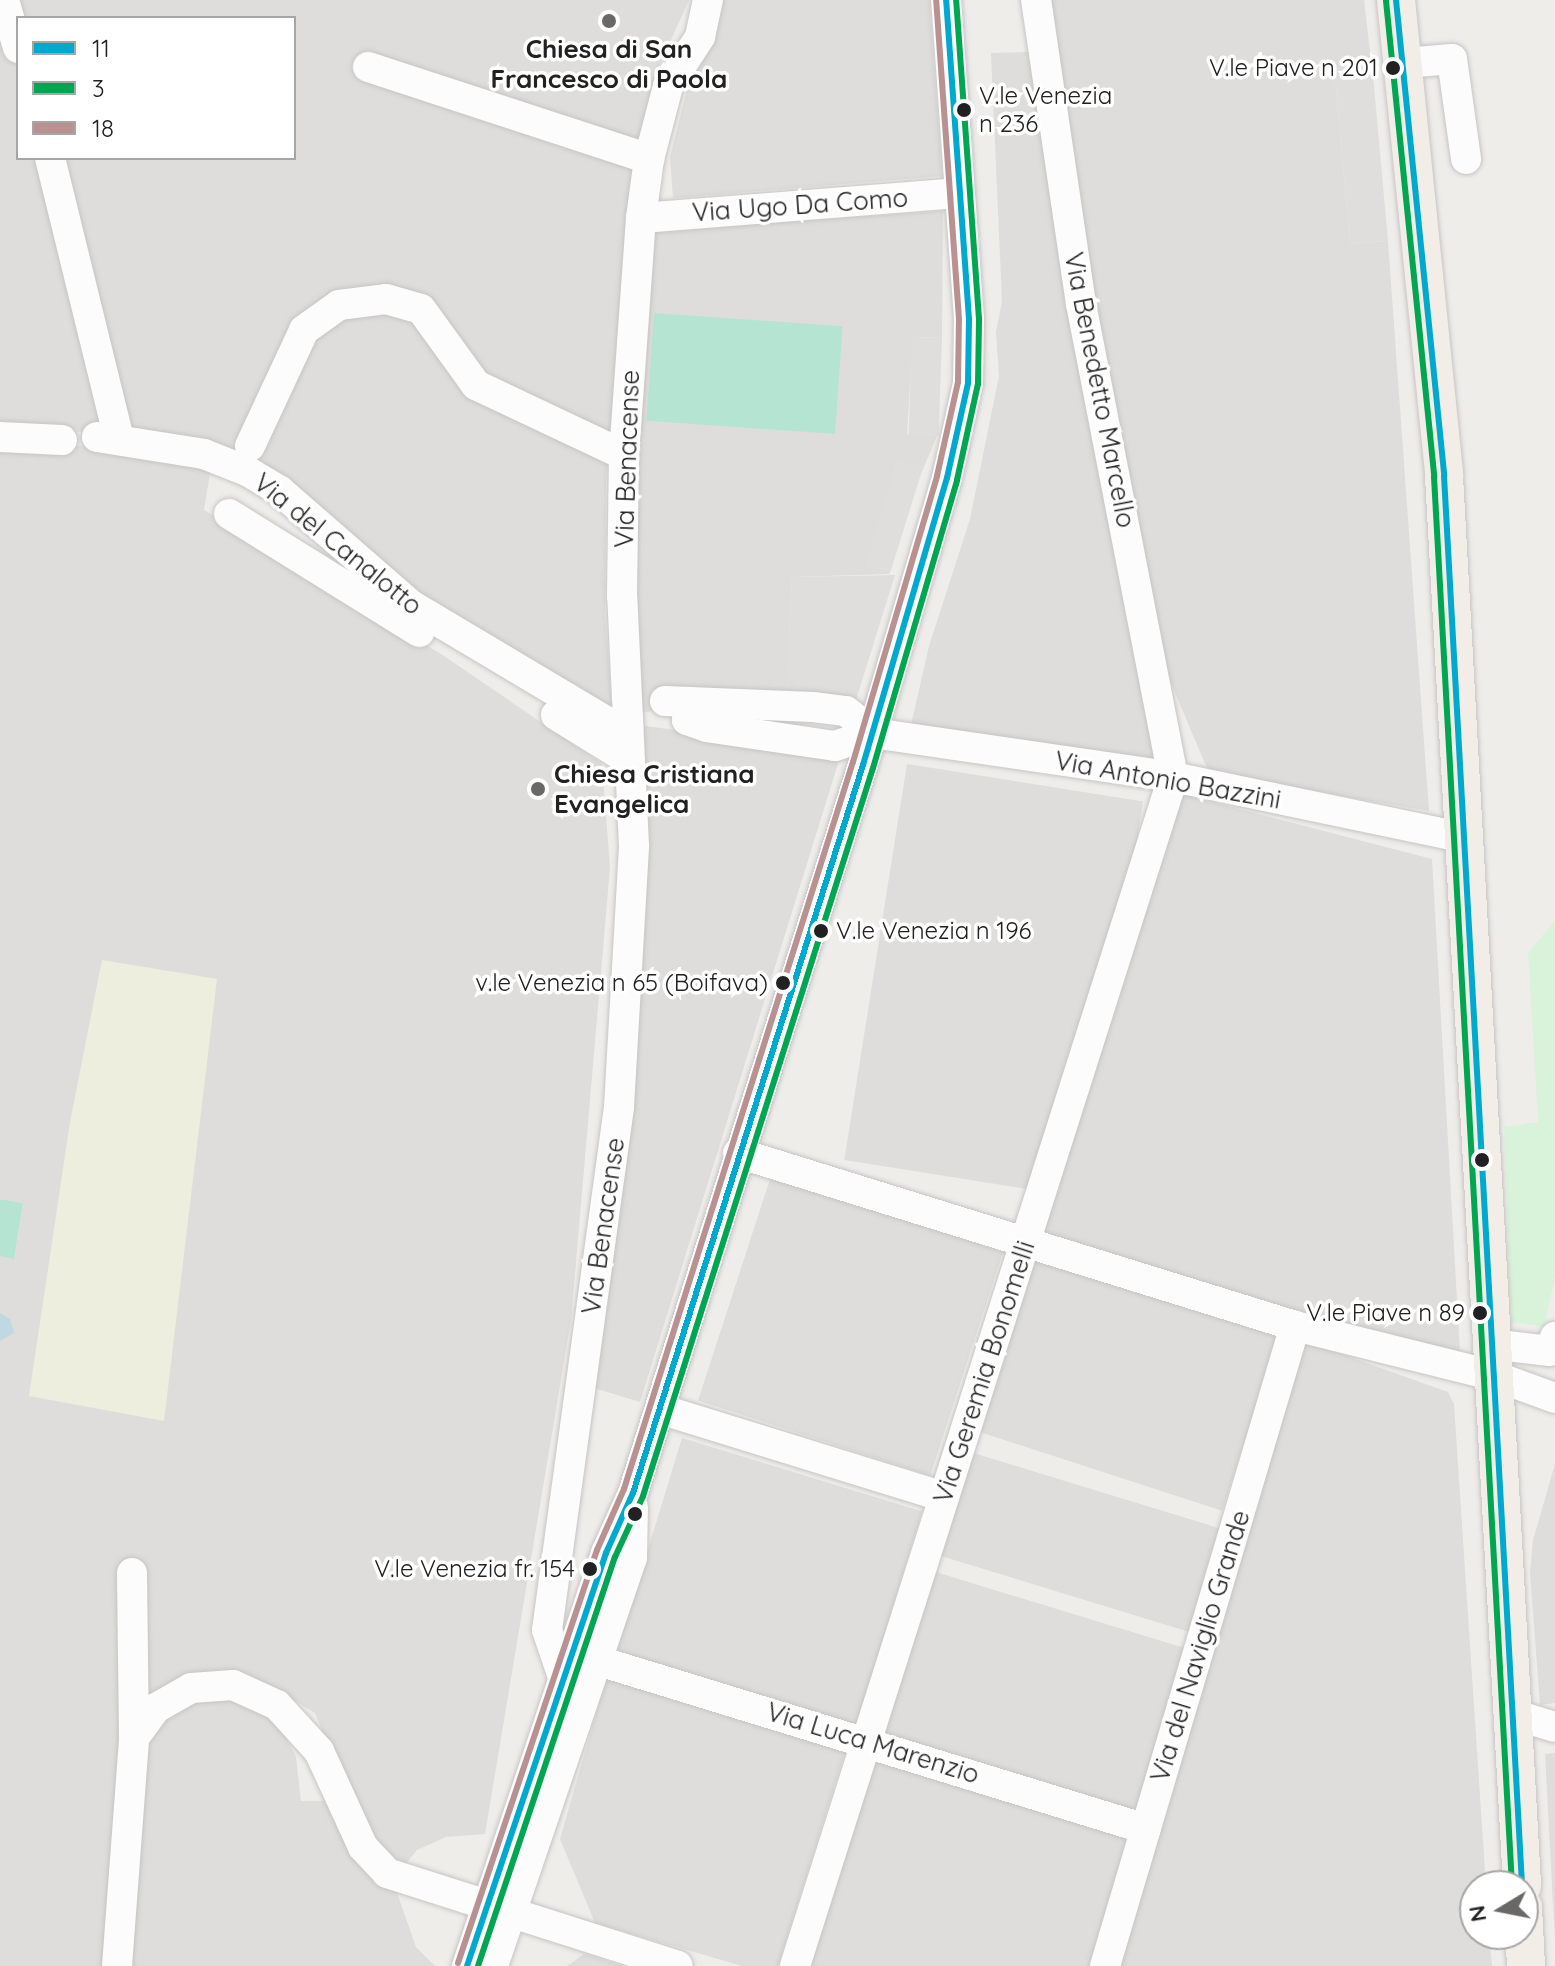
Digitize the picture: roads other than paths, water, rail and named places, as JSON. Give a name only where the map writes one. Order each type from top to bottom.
[{"type":"main road","points":[[1396,0],[1437,369],[1521,1870]]},
{"type":"street","points":[[4,0],[16,41]]},
{"type":"street","name":"Via Benacense","points":[[566,1686],[547,1630],[619,1107],[634,846],[622,596],[624,455],[641,218],[649,159],[668,86],[700,37],[708,0]]},
{"type":"street","points":[[493,1966],[498,1911],[606,1553],[633,1493],[873,733],[939,508],[968,383],[946,0]]},
{"type":"street","name":"Via Benedetto Marcello","points":[[1036,0],[1081,304],[1173,777]]},
{"type":"street","points":[[1404,63],[1452,59],[1466,159]]},
{"type":"street","points":[[368,67],[649,159]]},
{"type":"street","name":"Via del Canalotto","points":[[50,160],[108,437],[204,454],[247,471],[280,491],[411,605],[607,722],[628,727]]},
{"type":"street","name":"Via Ugo Da Como","points":[[641,218],[958,193]]},
{"type":"street","points":[[250,446],[304,330],[339,305],[386,299],[421,309],[476,385],[624,455]]},
{"type":"street","points":[[0,437],[62,440]]},
{"type":"street","points":[[229,514],[629,760]]},
{"type":"street","points":[[679,711],[835,746],[873,733]]},
{"type":"street","name":"Via Antonio Bazzini","points":[[873,733],[1173,777],[1461,837]]},
{"type":"street","name":"Via Geremia Bonomelli","points":[[795,1966],[1173,777]]},
{"type":"street","points":[[738,1153],[1295,1326],[1491,1360],[1550,1351],[1555,1337]]},
{"type":"street","name":"Via del Naviglio Grande","points":[[1105,1966],[1295,1326]]},
{"type":"street","points":[[1491,1360],[1555,1398]]},
{"type":"street","points":[[660,1409],[944,1497]]},
{"type":"street","points":[[467,1966],[498,1911],[599,1661],[632,1558],[633,1493]]},
{"type":"street","points":[[117,1966],[134,1738],[132,1573]]},
{"type":"street","name":"Via Luca Marenzio","points":[[599,1661],[866,1740],[1146,1829]]},
{"type":"street","points":[[134,1738],[156,1708],[191,1688],[233,1685],[277,1705],[319,1751],[363,1847],[387,1873],[498,1911],[678,1966]]},
{"type":"street","points":[[1512,1714],[1555,1727]]},
{"type":"water","points":[[0,1313],[10,1319],[14,1333],[0,1341]]},
{"type":"place","name":"Chiesa di San Francesco di Paola","points":[[609,21]]},
{"type":"place","name":"V.le Piave n 201","points":[[1393,68]]},
{"type":"place","name":"V.le Venezia n 236","points":[[964,110]]},
{"type":"place","name":"Chiesa Cristiana Evangelica","points":[[538,789]]},
{"type":"place","name":"V.le Venezia n 196","points":[[821,931]]},
{"type":"place","name":"v.le Venezia n 65 (Boifava)","points":[[783,983]]},
{"type":"place","name":"V.le Piave n 89","points":[[1480,1313]]},
{"type":"place","name":"V.le Venezia fr. 154","points":[[590,1569]]}]
